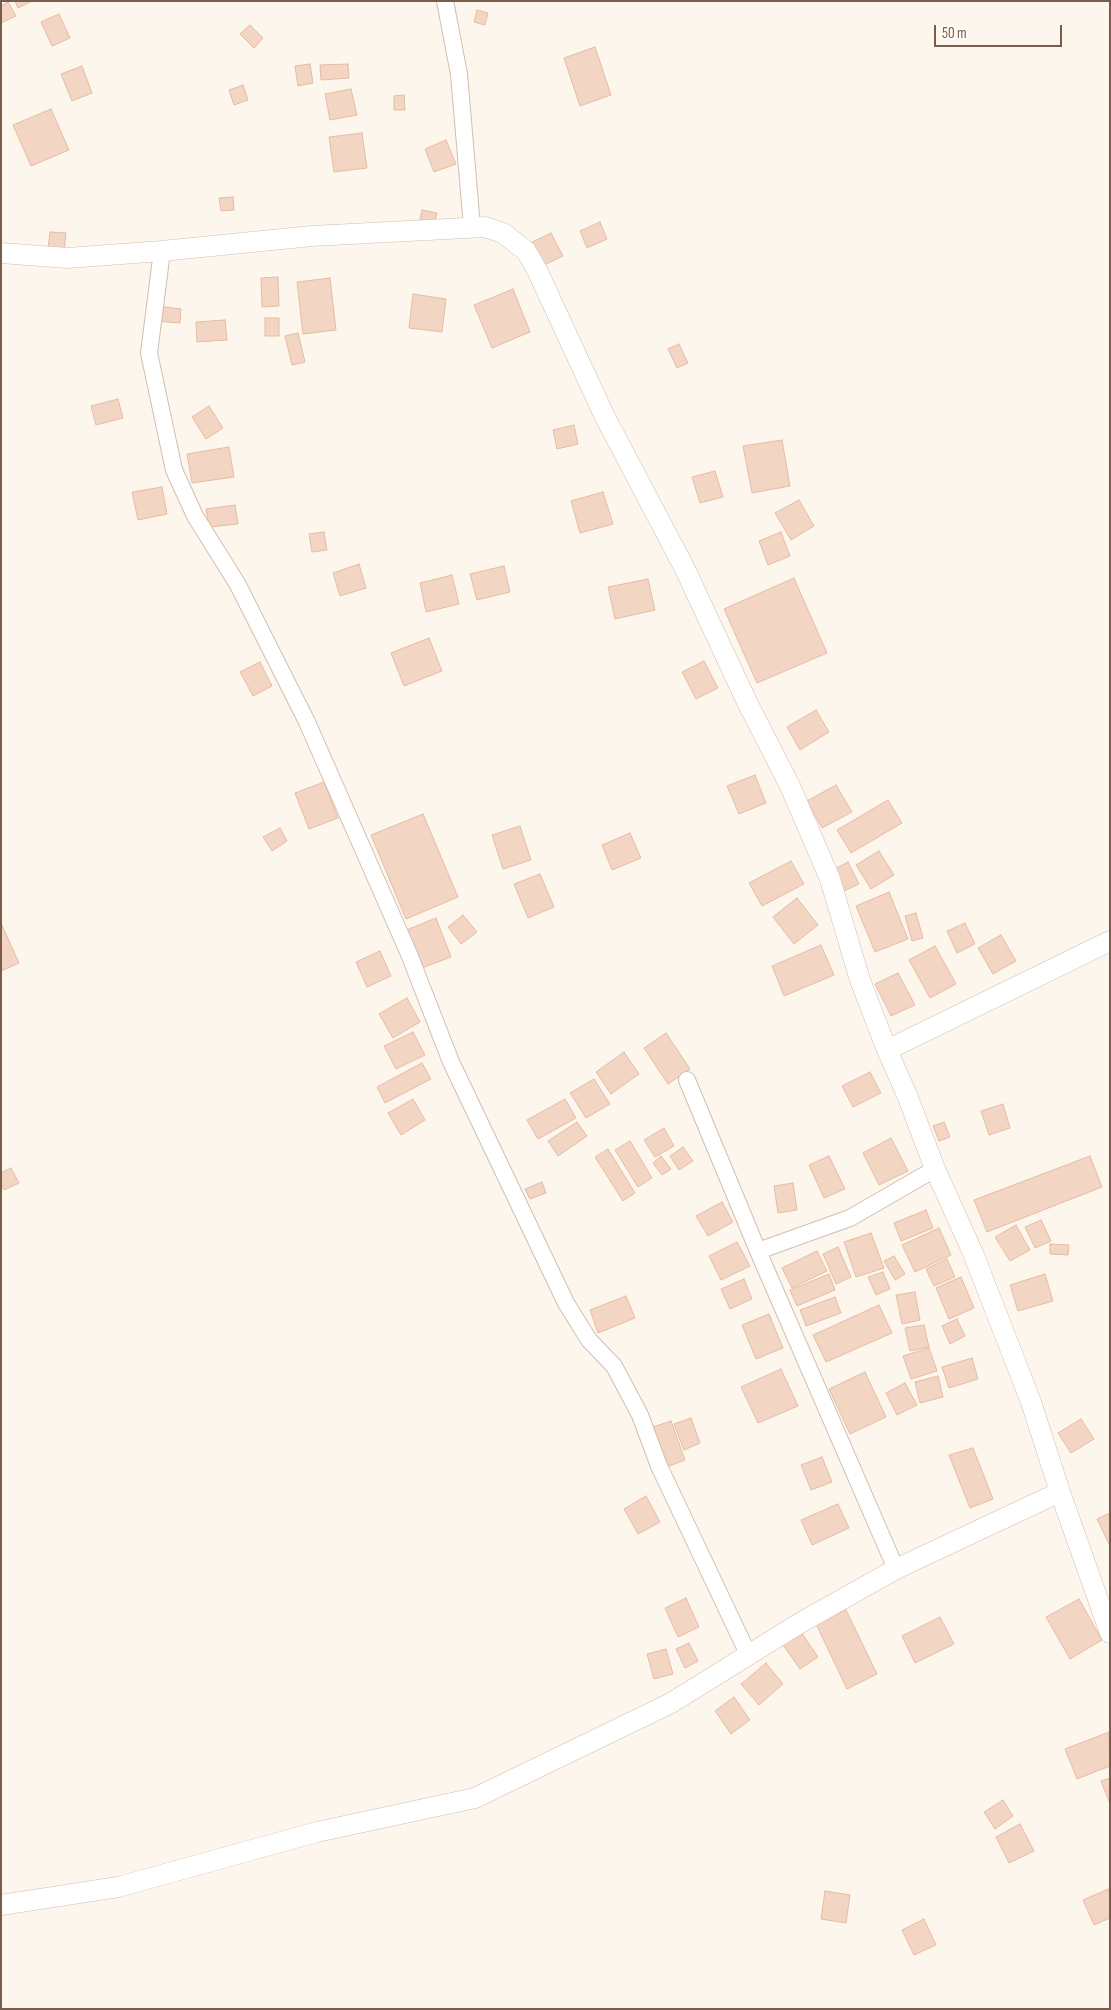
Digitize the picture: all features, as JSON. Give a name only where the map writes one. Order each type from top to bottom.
[{"type":"street","points":[[445,1],[459,74],[472,227]]},
{"type":"street","points":[[1,253],[66,258],[162,251],[312,236],[472,227],[486,227],[503,233],[526,251],[537,270],[604,415],[685,569],[790,786],[830,878],[860,980],[935,1169],[973,1253],[1031,1402],[1060,1492],[1110,1633]]},
{"type":"street","points":[[162,251],[149,353],[174,470],[195,516],[238,585],[307,722],[409,954],[451,1062],[566,1303],[589,1340],[614,1366],[640,1415],[659,1466],[748,1654]]},
{"type":"street","points":[[887,1050],[1110,941]]},
{"type":"street","points":[[686,1080],[896,1569]]},
{"type":"street","points":[[758,1251],[850,1218],[935,1169]]},
{"type":"street","points":[[1,1905],[118,1887],[317,1832],[475,1798],[671,1703],[748,1654],[896,1569],[1060,1492]]},
{"type":"building","points":[[15,1],[32,1],[18,8]]},
{"type":"building","points":[[8,2],[16,16],[1,23],[1,6]]},
{"type":"building","points":[[477,10],[488,13],[485,25],[474,22]]},
{"type":"building","points":[[59,14],[70,38],[52,46],[41,22]]},
{"type":"building","points":[[250,25],[263,38],[254,48],[240,34]]},
{"type":"building","points":[[595,47],[611,95],[580,106],[564,58]]},
{"type":"building","points":[[310,64],[313,83],[298,86],[295,66]]},
{"type":"building","points":[[348,64],[349,78],[321,80],[320,65]]},
{"type":"building","points":[[82,66],[92,93],[72,101],[61,74]]},
{"type":"building","points":[[243,85],[248,100],[234,105],[229,90]]},
{"type":"building","points":[[351,89],[357,115],[330,120],[325,94]]},
{"type":"building","points":[[404,95],[405,110],[394,110],[394,96]]},
{"type":"building","points":[[51,109],[69,150],[31,166],[13,125]]},
{"type":"building","points":[[362,133],[367,168],[334,172],[329,137]]},
{"type":"building","points":[[446,140],[456,164],[434,172],[425,149]]},
{"type":"building","points":[[233,197],[234,210],[221,211],[219,198]]},
{"type":"building","points":[[422,210],[437,213],[433,228],[419,225]]},
{"type":"building","points":[[600,222],[607,239],[587,248],[580,231]]},
{"type":"building","points":[[50,232],[66,233],[64,250],[48,248]]},
{"type":"building","points":[[551,233],[563,256],[542,266],[530,243]]},
{"type":"building","points":[[278,277],[279,306],[262,307],[261,278]]},
{"type":"building","points":[[330,278],[336,330],[303,334],[297,282]]},
{"type":"building","points":[[513,289],[530,332],[492,348],[474,305]]},
{"type":"building","points":[[413,294],[446,299],[442,332],[409,328]]},
{"type":"building","points":[[157,306],[181,309],[180,323],[156,321]]},
{"type":"building","points":[[265,318],[279,318],[279,336],[265,336]]},
{"type":"building","points":[[225,320],[227,340],[197,342],[196,322]]},
{"type":"building","points":[[298,333],[305,362],[292,365],[285,336]]},
{"type":"building","points":[[679,344],[688,363],[677,368],[668,349]]},
{"type":"building","points":[[118,399],[123,418],[96,425],[91,406]]},
{"type":"building","points":[[209,406],[223,428],[206,439],[192,417]]},
{"type":"building","points":[[574,425],[578,444],[557,449],[553,430]]},
{"type":"building","points":[[782,440],[790,486],[752,493],[743,446]]},
{"type":"building","points":[[229,447],[234,477],[192,483],[187,454]]},
{"type":"building","points":[[715,471],[723,497],[700,503],[692,477]]},
{"type":"building","points":[[162,487],[167,514],[138,520],[132,492]]},
{"type":"building","points":[[603,492],[613,524],[580,533],[571,501]]},
{"type":"building","points":[[799,500],[814,526],[791,540],[775,513]]},
{"type":"building","points":[[235,505],[238,524],[209,527],[206,509]]},
{"type":"building","points":[[324,532],[327,550],[312,552],[309,534]]},
{"type":"building","points":[[781,532],[790,556],[768,565],[759,541]]},
{"type":"building","points":[[359,564],[366,588],[340,596],[333,573]]},
{"type":"building","points":[[504,566],[510,592],[477,600],[470,574]]},
{"type":"building","points":[[452,575],[459,604],[426,612],[420,583]]},
{"type":"building","points":[[794,578],[827,653],[757,683],[724,609]]},
{"type":"building","points":[[648,579],[655,610],[615,619],[608,587]]},
{"type":"building","points":[[429,638],[442,671],[404,686],[391,653]]},
{"type":"building","points":[[704,661],[718,688],[696,699],[682,672]]},
{"type":"building","points":[[260,662],[272,686],[253,696],[240,672]]},
{"type":"building","points":[[816,710],[829,732],[800,750],[787,727]]},
{"type":"building","points":[[755,775],[766,803],[739,814],[727,786]]},
{"type":"building","points":[[324,782],[338,818],[309,829],[295,793]]},
{"type":"building","points":[[836,785],[852,812],[822,828],[807,801]]},
{"type":"building","points":[[888,800],[902,823],[851,853],[837,830]]},
{"type":"building","points":[[423,814],[458,897],[406,919],[371,835]]},
{"type":"building","points":[[520,826],[531,860],[503,869],[492,835]]},
{"type":"building","points":[[280,828],[287,841],[272,851],[263,837]]},
{"type":"building","points":[[630,833],[641,858],[612,870],[602,845]]},
{"type":"building","points":[[879,851],[894,875],[871,889],[856,865]]},
{"type":"building","points":[[791,861],[804,884],[762,906],[749,883]]},
{"type":"building","points":[[848,862],[859,884],[842,892],[831,871]]},
{"type":"building","points":[[540,874],[554,907],[528,918],[514,884]]},
{"type":"building","points":[[889,892],[908,939],[875,952],[856,906]]},
{"type":"building","points":[[797,898],[818,925],[794,944],[773,917]]},
{"type":"building","points":[[916,913],[923,938],[912,941],[905,916]]},
{"type":"building","points":[[463,915],[477,932],[461,944],[448,927]]},
{"type":"building","points":[[436,918],[451,957],[419,969],[404,931]]},
{"type":"building","points":[[1,923],[19,963],[1,971]]},
{"type":"building","points":[[965,923],[975,944],[957,953],[947,931]]},
{"type":"building","points":[[1001,935],[1016,961],[993,974],[978,948]]},
{"type":"building","points":[[821,945],[834,975],[784,996],[772,966]]},
{"type":"building","points":[[935,946],[956,984],[930,998],[909,960]]},
{"type":"building","points":[[380,951],[391,976],[367,987],[356,962]]},
{"type":"building","points":[[898,973],[915,1005],[891,1016],[875,984]]},
{"type":"building","points":[[407,998],[420,1022],[393,1038],[379,1014]]},
{"type":"building","points":[[413,1032],[425,1055],[396,1069],[384,1046]]},
{"type":"building","points":[[666,1033],[690,1069],[668,1084],[644,1048]]},
{"type":"building","points":[[624,1052],[639,1074],[611,1094],[596,1072]]},
{"type":"building","points":[[422,1063],[431,1079],[385,1103],[377,1087]]},
{"type":"building","points":[[870,1072],[881,1093],[853,1107],[842,1086]]},
{"type":"building","points":[[594,1079],[610,1104],[586,1118],[570,1093]]},
{"type":"building","points":[[413,1099],[425,1120],[401,1135],[388,1113]]},
{"type":"building","points":[[565,1099],[576,1118],[538,1139],[527,1120]]},
{"type":"building","points":[[1003,1104],[1010,1128],[989,1135],[981,1111]]},
{"type":"building","points":[[577,1122],[587,1136],[558,1156],[548,1141]]},
{"type":"building","points":[[944,1122],[950,1137],[939,1141],[933,1126]]},
{"type":"building","points":[[664,1128],[674,1146],[655,1157],[644,1140]]},
{"type":"building","points":[[891,1138],[908,1171],[879,1185],[863,1153]]},
{"type":"building","points":[[630,1141],[652,1178],[638,1187],[615,1150]]},
{"type":"building","points":[[683,1147],[693,1161],[679,1170],[670,1156]]},
{"type":"building","points":[[608,1149],[635,1193],[623,1201],[595,1157]]},
{"type":"building","points":[[661,1156],[671,1169],[662,1175],[653,1163]]},
{"type":"building","points":[[829,1156],[845,1189],[824,1198],[809,1165]]},
{"type":"building","points":[[1090,1156],[1102,1187],[987,1232],[974,1200]]},
{"type":"building","points":[[11,1168],[19,1183],[4,1190],[1,1184],[1,1173]]},
{"type":"building","points":[[542,1182],[546,1193],[530,1199],[525,1189]]},
{"type":"building","points":[[793,1183],[797,1210],[778,1213],[774,1186]]},
{"type":"building","points":[[722,1202],[733,1222],[708,1236],[696,1216]]},
{"type":"building","points":[[926,1210],[933,1228],[901,1241],[894,1223]]},
{"type":"building","points":[[1041,1220],[1051,1241],[1035,1248],[1025,1227]]},
{"type":"building","points":[[1016,1225],[1030,1250],[1010,1261],[995,1237]]},
{"type":"building","points":[[939,1228],[951,1255],[915,1272],[902,1245]]},
{"type":"building","points":[[871,1233],[884,1268],[856,1277],[844,1242]]},
{"type":"building","points":[[737,1242],[750,1266],[721,1280],[709,1256]]},
{"type":"building","points":[[1050,1244],[1069,1245],[1068,1255],[1050,1254]]},
{"type":"building","points":[[838,1247],[851,1277],[836,1284],[823,1254]]},
{"type":"building","points":[[817,1251],[827,1271],[792,1288],[782,1268]]},
{"type":"building","points":[[894,1256],[905,1274],[895,1280],[884,1261]]},
{"type":"building","points":[[947,1259],[955,1277],[934,1286],[926,1269]]},
{"type":"building","points":[[883,1272],[890,1289],[876,1295],[868,1277]]},
{"type":"building","points":[[829,1274],[835,1290],[797,1306],[790,1290]]},
{"type":"building","points":[[1045,1274],[1053,1301],[1018,1311],[1010,1285]]},
{"type":"building","points":[[961,1277],[974,1308],[949,1319],[936,1288]]},
{"type":"building","points":[[744,1279],[752,1299],[730,1309],[721,1289]]},
{"type":"building","points":[[915,1292],[920,1320],[902,1324],[896,1295]]},
{"type":"building","points":[[626,1296],[635,1318],[598,1333],[590,1310]]},
{"type":"building","points":[[835,1297],[841,1313],[806,1326],[800,1310]]},
{"type":"building","points":[[879,1305],[892,1333],[826,1362],[813,1335]]},
{"type":"building","points":[[769,1314],[783,1348],[756,1359],[742,1325]]},
{"type":"building","points":[[957,1319],[965,1336],[950,1344],[942,1326]]},
{"type":"building","points":[[924,1325],[929,1347],[910,1351],[905,1328]]},
{"type":"building","points":[[929,1348],[937,1371],[911,1379],[903,1356]]},
{"type":"building","points":[[972,1358],[978,1379],[949,1388],[942,1367]]},
{"type":"building","points":[[781,1369],[798,1406],[758,1423],[741,1387]]},
{"type":"building","points":[[865,1372],[886,1417],[850,1434],[829,1389]]},
{"type":"building","points":[[938,1376],[943,1397],[920,1403],[915,1382]]},
{"type":"building","points":[[905,1383],[917,1405],[897,1415],[886,1393]]},
{"type":"building","points":[[691,1418],[700,1443],[684,1450],[674,1424]]},
{"type":"building","points":[[1081,1419],[1094,1439],[1071,1453],[1058,1433]]},
{"type":"building","points":[[671,1421],[685,1460],[664,1468],[650,1428]]},
{"type":"building","points":[[973,1448],[993,1499],[970,1508],[949,1455]]},
{"type":"building","points":[[822,1457],[832,1482],[811,1490],[801,1465]]},
{"type":"building","points":[[646,1496],[660,1522],[638,1534],[624,1509]]},
{"type":"building","points":[[838,1504],[849,1528],[812,1545],[801,1520]]},
{"type":"building","points":[[1110,1513],[1110,1546],[1097,1519]]},
{"type":"building","points":[[686,1598],[699,1627],[678,1637],[665,1608]]},
{"type":"building","points":[[1079,1599],[1102,1640],[1070,1659],[1046,1617]]},
{"type":"building","points":[[846,1610],[877,1674],[847,1689],[816,1624]]},
{"type":"building","points":[[940,1617],[954,1644],[915,1663],[902,1636]]},
{"type":"building","points":[[801,1632],[818,1657],[800,1669],[783,1645]]},
{"type":"building","points":[[689,1643],[698,1661],[685,1668],[676,1649]]},
{"type":"building","points":[[666,1649],[673,1674],[654,1679],[647,1654]]},
{"type":"building","points":[[766,1663],[783,1684],[759,1705],[741,1684]]},
{"type":"building","points":[[734,1697],[750,1720],[731,1734],[715,1711]]},
{"type":"building","points":[[1109,1732],[1110,1766],[1077,1779],[1065,1749]]},
{"type":"building","points":[[1110,1778],[1110,1804],[1101,1781]]},
{"type":"building","points":[[1003,1800],[1013,1816],[995,1829],[984,1812]]},
{"type":"building","points":[[1020,1824],[1034,1851],[1009,1863],[996,1837]]},
{"type":"building","points":[[1108,1889],[1110,1894],[1110,1918],[1094,1925],[1083,1900]]},
{"type":"building","points":[[825,1891],[850,1895],[846,1923],[821,1919]]},
{"type":"building","points":[[924,1919],[936,1945],[914,1955],[902,1930]]}]
